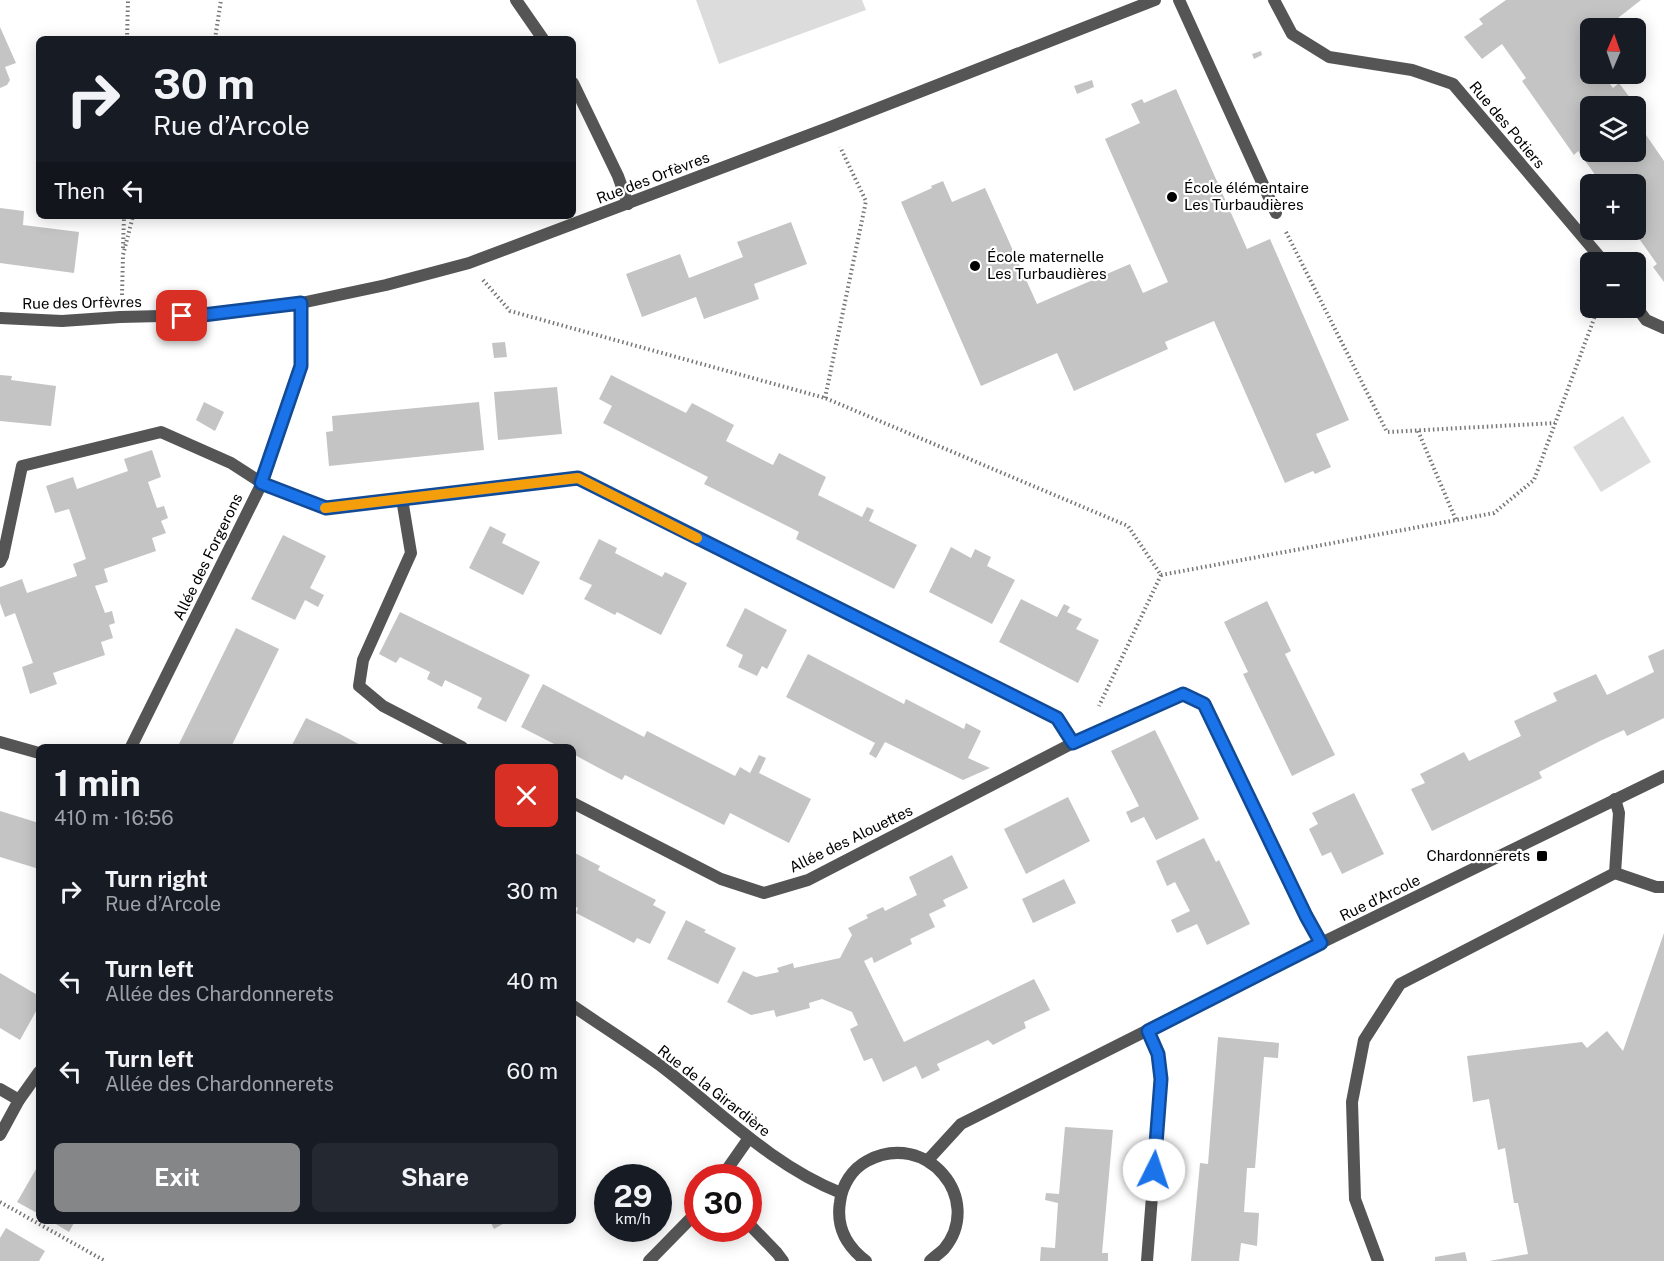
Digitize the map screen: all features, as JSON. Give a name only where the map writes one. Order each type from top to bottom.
[{"type":"street","points":[[516,0],[541,36]]},
{"type":"street","name":"Rue des Orfèvres","points":[[0,318],[62,321],[203,315],[301,303],[386,285],[469,263],[830,127],[1134,4],[1155,0]]},
{"type":"street","points":[[1179,0],[1276,213]]},
{"type":"street","name":"Rue des Potiers","points":[[1274,0],[1292,34],[1329,57],[1412,70],[1453,84],[1596,252]]},
{"type":"street","points":[[576,89],[618,176],[628,204]]},
{"type":"street","name":"Allée des Forgerons","points":[[133,744],[261,483],[301,366],[301,303]]},
{"type":"street","points":[[1645,318],[1664,328]]},
{"type":"street","points":[[0,562],[22,466],[161,432],[231,463],[261,483],[326,508],[578,478],[1057,718],[1073,743]]},
{"type":"street","points":[[402,499],[411,553],[363,660],[359,686],[383,706],[456,744]]},
{"type":"street","name":"Allée des Alouettes","points":[[576,805],[722,879],[764,893],[808,880],[1073,743],[1183,694],[1204,704],[1321,943]]},
{"type":"street","points":[[0,742],[36,752]]},
{"type":"street","name":"Rue d’Arcole","points":[[928,1160],[962,1124],[1321,943],[1664,776]]},
{"type":"street","points":[[1615,800],[1619,813],[1615,873]]},
{"type":"street","points":[[1378,1261],[1355,1199],[1352,1102],[1364,1040],[1400,984],[1615,873],[1656,887],[1664,887]]},
{"type":"street","name":"Rue de la Girardière","points":[[576,1008],[660,1066],[771,1155],[817,1183],[841,1193]]},
{"type":"street","points":[[1147,1261],[1161,1079],[1158,1054],[1148,1031]]},
{"type":"street","points":[[0,1136],[36,1076]]},
{"type":"street","points":[[0,1089],[20,1100]]},
{"type":"street","points":[[731,1164],[749,1138]]},
{"type":"street","points":[[866,1261],[853,1251],[842,1234],[838,1214],[841,1193],[849,1177],[861,1164],[877,1156],[894,1152],[911,1154],[928,1160],[943,1174],[953,1191],[957,1211],[954,1231],[944,1249],[930,1261]]},
{"type":"street","points":[[649,1261],[684,1225]]},
{"type":"street","points":[[762,1237],[783,1261]]},
{"type":"path","points":[[128,0],[128,36]]},
{"type":"path","points":[[214,36],[220,0]]},
{"type":"path","points":[[825,398],[866,201],[830,127]]},
{"type":"path","points":[[1276,213],[1387,432],[1555,423]]},
{"type":"path","points":[[120,317],[124,219]]},
{"type":"path","points":[[123,255],[132,219]]},
{"type":"path","points":[[469,263],[510,311],[825,398],[1128,526],[1161,575]]},
{"type":"path","points":[[1161,575],[1494,513],[1534,480],[1594,318]]},
{"type":"path","points":[[1418,431],[1456,520]]},
{"type":"path","points":[[1102,730],[1098,708],[1161,575]]},
{"type":"path","points":[[0,1202],[36,1222]]},
{"type":"path","points":[[39,1224],[105,1261]]},
{"type":"shaded area","points":[[696,0],[862,0],[866,10],[719,64]]},
{"type":"shaded area","points":[[1623,416],[1651,462],[1601,492],[1573,447]]},
{"type":"building","points":[[1506,0],[1641,0],[1618,18],[1580,18],[1580,84],[1610,84],[1613,88],[1620,84],[1629,96],[1580,96],[1580,154],[1578,151],[1574,155],[1522,81],[1526,78],[1502,44],[1482,59],[1464,37],[1483,24],[1479,19]]},
{"type":"building","points":[[0,27],[16,63],[5,67],[10,80],[7,85],[0,88]]},
{"type":"building","points":[[1261,51],[1262,55],[1254,59],[1252,54]]},
{"type":"building","points":[[1092,80],[1094,87],[1077,94],[1074,86]]},
{"type":"building","points":[[1176,89],[1247,249],[1270,239],[1349,420],[1316,434],[1331,467],[1315,474],[1313,471],[1285,483],[1214,321],[1165,342],[1168,349],[1074,391],[1057,353],[981,386],[901,202],[943,181],[952,202],[985,188],[1037,304],[1130,264],[1143,293],[1168,282],[1105,139],[1140,123],[1131,104],[1142,99],[1144,103]]},
{"type":"building","points":[[1646,135],[1664,161],[1664,282],[1653,267],[1657,264],[1640,240],[1646,240],[1646,174],[1595,174],[1586,162],[1646,162]]},
{"type":"building","points":[[0,208],[24,211],[23,225],[79,232],[74,273],[0,263]]},
{"type":"building","points":[[791,222],[807,264],[754,284],[759,299],[704,319],[696,297],[642,317],[626,274],[680,254],[689,278],[743,257],[737,242]]},
{"type":"building","points":[[505,342],[507,357],[494,358],[492,343]]},
{"type":"building","points":[[0,375],[12,376],[11,380],[56,386],[51,426],[0,421]]},
{"type":"building","points":[[611,375],[686,413],[692,403],[734,425],[726,441],[773,465],[779,453],[826,477],[818,495],[862,517],[867,507],[874,510],[869,521],[917,545],[894,589],[796,539],[799,532],[704,484],[708,477],[603,423],[612,406],[599,399]]},
{"type":"building","points":[[557,387],[562,434],[498,440],[494,392]]},
{"type":"building","points":[[204,402],[224,412],[215,431],[196,420]]},
{"type":"building","points":[[479,402],[484,450],[329,466],[326,432],[333,431],[332,416]]},
{"type":"building","points":[[152,450],[161,477],[148,482],[157,508],[164,506],[168,518],[161,521],[166,533],[152,538],[156,551],[104,569],[108,582],[95,586],[105,613],[112,611],[115,623],[109,625],[113,638],[101,642],[105,655],[53,673],[57,684],[30,694],[22,667],[33,663],[15,613],[5,617],[0,603],[0,587],[22,579],[27,593],[77,576],[73,564],[86,559],[69,509],[55,513],[46,486],[73,477],[77,489],[128,471],[124,459]]},
{"type":"building","points":[[490,526],[506,534],[502,543],[540,562],[523,595],[469,568]]},
{"type":"building","points":[[283,535],[326,556],[310,588],[324,595],[318,607],[305,600],[295,620],[251,599]]},
{"type":"building","points":[[599,539],[617,548],[615,553],[662,577],[665,572],[687,583],[661,635],[617,612],[615,615],[584,599],[592,585],[579,579]]},
{"type":"building","points":[[951,547],[971,558],[975,549],[991,557],[987,566],[1015,580],[992,624],[929,592]]},
{"type":"building","points":[[1021,599],[1057,617],[1064,604],[1070,607],[1067,612],[1082,619],[1076,629],[1099,640],[1078,683],[999,642]]},
{"type":"building","points":[[1267,601],[1291,651],[1285,654],[1335,755],[1292,776],[1243,674],[1248,672],[1224,622]]},
{"type":"building","points":[[745,608],[787,630],[767,669],[762,666],[757,676],[738,667],[743,655],[726,646]]},
{"type":"building","points":[[400,612],[530,675],[506,722],[477,708],[482,698],[445,680],[442,687],[427,679],[430,672],[400,657],[396,663],[379,654]]},
{"type":"building","points":[[236,628],[279,649],[232,744],[179,744]]},
{"type":"building","points":[[1664,649],[1664,718],[1627,736],[1624,730],[1600,741],[1539,772],[1542,778],[1432,831],[1411,789],[1425,783],[1420,774],[1464,752],[1469,761],[1521,736],[1514,721],[1557,701],[1553,693],[1596,674],[1607,695],[1654,672],[1648,656]]},
{"type":"building","points":[[808,654],[904,704],[906,699],[964,729],[966,723],[981,731],[968,758],[990,768],[963,780],[885,742],[876,758],[869,754],[875,743],[786,697]]},
{"type":"building","points":[[543,684],[644,737],[647,731],[735,776],[740,767],[750,773],[759,755],[766,758],[759,773],[811,799],[789,843],[730,813],[724,825],[625,775],[622,780],[576,756],[576,744],[554,744],[521,727]]},
{"type":"building","points":[[306,718],[358,744],[293,744]]},
{"type":"building","points":[[1155,730],[1199,819],[1156,840],[1144,817],[1131,823],[1126,812],[1139,806],[1111,751]]},
{"type":"building","points":[[1354,793],[1384,854],[1342,874],[1331,852],[1322,856],[1309,829],[1318,824],[1312,813]]},
{"type":"building","points":[[1068,797],[1090,841],[1026,874],[1004,829]]},
{"type":"building","points":[[0,811],[36,822],[36,868],[0,857]]},
{"type":"building","points":[[1204,838],[1216,862],[1219,860],[1250,924],[1207,945],[1197,924],[1177,933],[1171,920],[1190,911],[1175,882],[1167,886],[1156,861]]},
{"type":"building","points":[[576,854],[600,866],[598,870],[656,900],[653,905],[666,912],[650,944],[637,938],[634,943],[576,913],[578,908],[576,907]]},
{"type":"building","points":[[952,855],[968,888],[943,900],[946,906],[929,914],[935,927],[910,939],[912,944],[874,963],[872,957],[864,961],[904,1042],[1034,979],[1050,1010],[1024,1022],[1026,1028],[993,1045],[988,1040],[937,1064],[940,1070],[922,1079],[916,1066],[883,1082],[872,1058],[864,1061],[850,1029],[858,1025],[852,1012],[822,999],[809,1003],[810,1008],[776,1017],[774,1010],[751,1015],[727,1002],[743,971],[756,977],[779,972],[777,968],[793,963],[794,968],[840,958],[852,935],[848,928],[868,918],[866,915],[883,907],[885,911],[917,895],[909,877]]},
{"type":"building","points":[[1064,879],[1076,903],[1033,923],[1022,899]]},
{"type":"building","points":[[686,920],[736,948],[718,984],[667,959]]},
{"type":"building","points":[[1664,933],[1664,1261],[1489,1261],[1528,1254],[1518,1203],[1514,1203],[1505,1148],[1498,1150],[1489,1099],[1473,1102],[1467,1056],[1582,1042],[1587,1048],[1607,1031],[1623,1051]]},
{"type":"building","points":[[0,973],[36,994],[36,1011],[20,1040],[0,1028]]},
{"type":"building","points":[[1218,1037],[1279,1043],[1278,1058],[1264,1057],[1255,1168],[1247,1168],[1244,1212],[1259,1213],[1257,1246],[1241,1243],[1239,1261],[1191,1261],[1200,1163],[1208,1164]]},
{"type":"building","points":[[1065,1127],[1113,1130],[1102,1253],[1108,1253],[1108,1261],[1040,1261],[1041,1247],[1055,1248],[1058,1203],[1045,1200],[1046,1193],[1059,1194]]},
{"type":"building","points":[[36,1169],[36,1212],[17,1202]]},
{"type":"building","points":[[56,1224],[73,1224],[69,1232]]},
{"type":"building","points":[[492,1224],[503,1224],[494,1229]]},
{"type":"building","points":[[6,1228],[45,1251],[39,1261],[0,1261],[0,1238]]},
{"type":"building","points":[[1465,1252],[1467,1261],[1435,1261],[1435,1257]]},
{"type":"slow traffic","points":[[325,508],[578,478],[697,538]]},
{"type":"place","name":"École élémentaire Les Turbaudières","points":[[1172,197]]},
{"type":"place","name":"École maternelle Les Turbaudières","points":[[975,266]]},
{"type":"place","name":"Chardonnerets","points":[[1542,856]]},
{"type":"route","points":[[182,316],[301,303],[301,366],[261,483],[282,492],[326,508],[578,478],[1057,718],[1073,743],[1183,694],[1204,704],[1321,943],[1148,1031],[1158,1054],[1161,1079],[1154,1170]]}]
